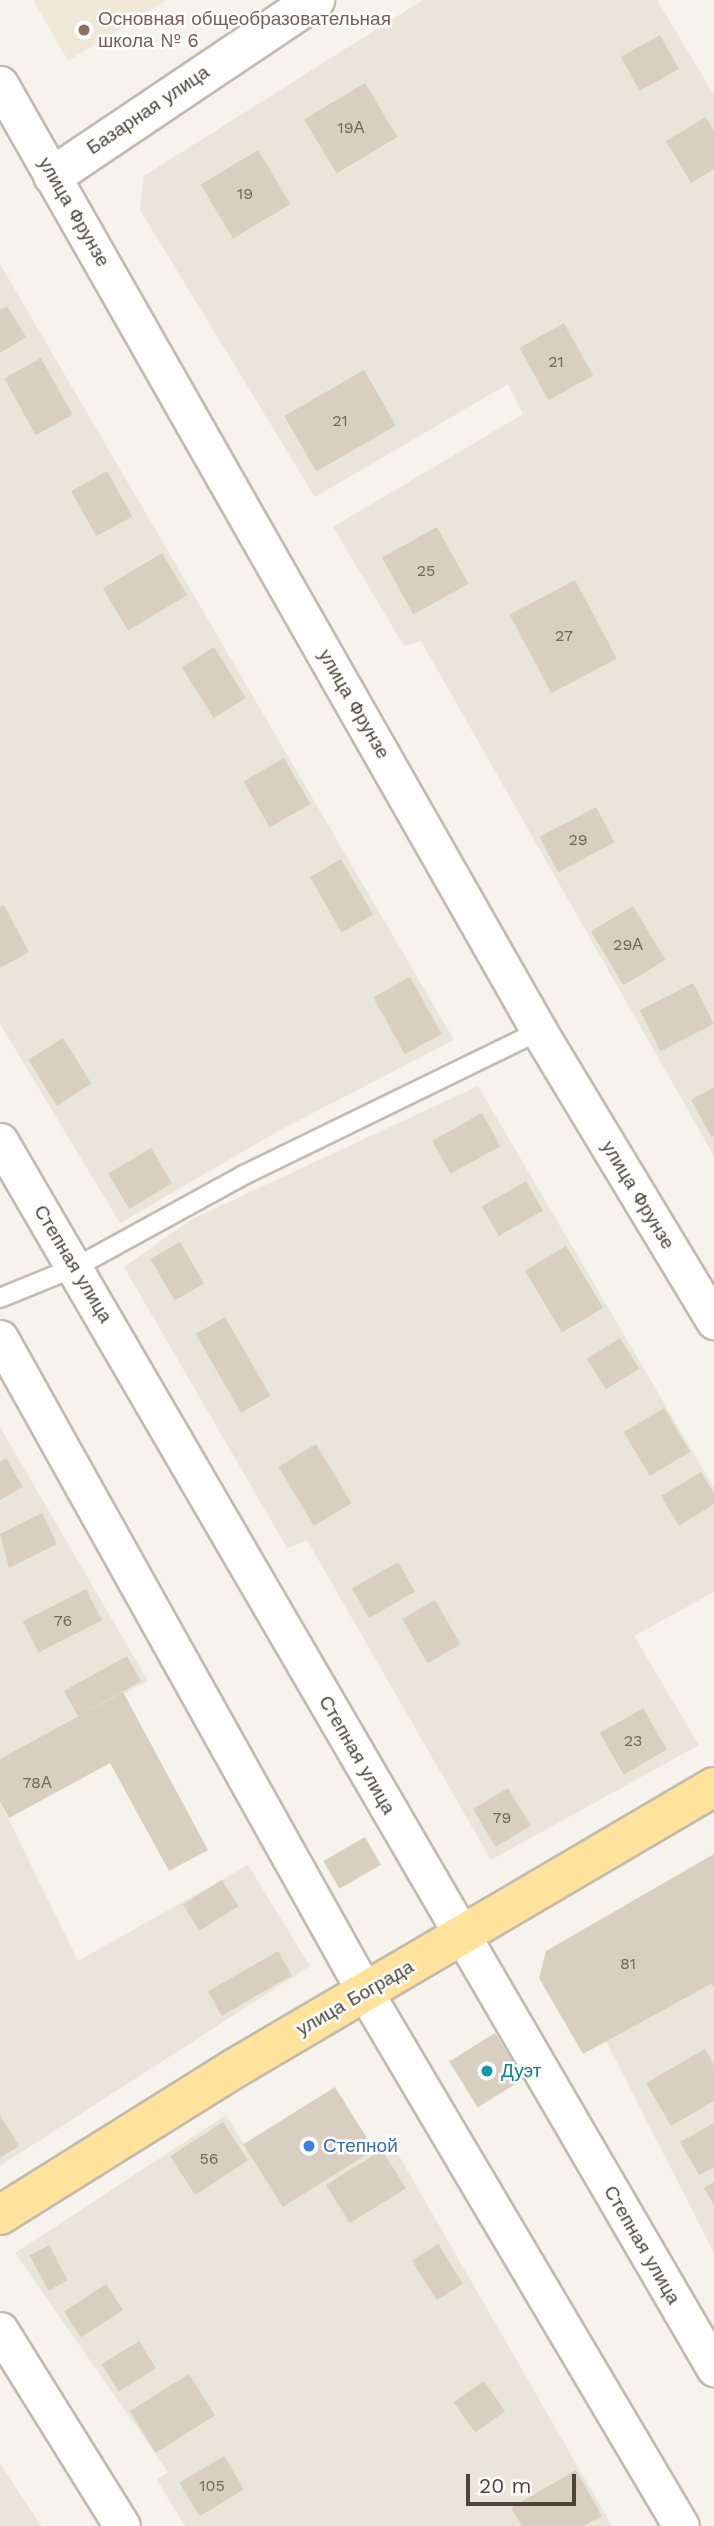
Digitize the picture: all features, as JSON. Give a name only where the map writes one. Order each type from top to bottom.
[{"type":"main road","name":"улица Бограда","points":[[0,2215],[365,1992],[714,1787]]},
{"type":"street","name":"Базарная улица","points":[[53,176],[315,0]]},
{"type":"street","name":"улица Фрунзе","points":[[0,84],[539,1031],[714,1321]]},
{"type":"street","name":"Степная улица","points":[[0,1141],[76,1267],[461,1936],[714,2368]]},
{"type":"street","points":[[0,1338],[365,1992],[681,2526]]},
{"type":"street","points":[[0,2330],[122,2526]]},
{"type":"lane","points":[[0,1298],[76,1267],[244,1175],[539,1031]]},
{"type":"shaded area","name":"Основная общеобразовательная школа № 6","points":[[33,0],[167,0],[68,61]]},
{"type":"shaded area","points":[[423,0],[657,0],[714,95],[714,1156],[421,641],[404,646],[333,527],[523,414],[508,384],[315,497],[140,210],[144,176]]},
{"type":"shaded area","points":[[0,264],[454,1040],[282,1129],[120,1223],[0,1024]]},
{"type":"shaded area","points":[[478,1086],[714,1488],[714,1592],[634,1636],[699,1745],[491,1860],[307,1540],[287,1548],[124,1267],[192,1219]]},
{"type":"shaded area","points":[[0,1427],[148,1681],[0,1759]]},
{"type":"shaded area","points":[[0,1802],[78,1961],[248,1865],[310,1966],[0,2166]]},
{"type":"shaded area","points":[[711,1984],[714,1988],[714,2253],[606,2041]]},
{"type":"shaded area","points":[[226,2115],[282,2206],[390,2140],[612,2526],[185,2526],[157,2480],[168,2472],[15,2253]]},
{"type":"shaded area","points":[[0,2463],[41,2526],[0,2526]]},
{"type":"building","points":[[660,35],[679,69],[640,91],[621,57]]},
{"type":"building","points":[[365,83],[397,137],[337,174],[304,120]]},
{"type":"building","points":[[706,117],[714,131],[714,169],[691,183],[666,141]]},
{"type":"building","points":[[258,150],[290,204],[233,239],[201,185]]},
{"type":"building","points":[[7,306],[26,337],[0,353],[0,310]]},
{"type":"building","points":[[564,323],[593,375],[548,400],[519,348]]},
{"type":"building","points":[[41,358],[73,415],[36,435],[4,378]]},
{"type":"building","points":[[364,370],[396,425],[316,471],[284,416]]},
{"type":"building","points":[[107,471],[132,516],[96,536],[71,491]]},
{"type":"building","points":[[437,527],[469,584],[413,614],[382,558]]},
{"type":"building","points":[[162,553],[187,595],[128,631],[103,589]]},
{"type":"building","points":[[575,580],[617,659],[551,693],[510,615]]},
{"type":"building","points":[[214,647],[246,698],[214,718],[182,667]]},
{"type":"building","points":[[284,758],[310,804],[270,827],[243,782]]},
{"type":"building","points":[[596,807],[615,842],[558,872],[539,837]]},
{"type":"building","points":[[341,859],[373,914],[342,932],[310,877]]},
{"type":"building","points":[[4,905],[29,952],[0,968],[0,907]]},
{"type":"building","points":[[633,906],[665,960],[623,985],[591,931]]},
{"type":"building","points":[[410,977],[442,1034],[405,1054],[373,997]]},
{"type":"building","points":[[693,983],[714,1024],[660,1051],[640,1010]]},
{"type":"building","points":[[63,1038],[92,1084],[57,1106],[28,1060]]},
{"type":"building","points":[[714,1087],[714,1136],[712,1138],[691,1100]]},
{"type":"building","points":[[482,1113],[500,1146],[451,1174],[432,1141]]},
{"type":"building","points":[[151,1148],[172,1183],[129,1209],[108,1174]]},
{"type":"building","points":[[526,1181],[543,1210],[499,1236],[482,1206]]},
{"type":"building","points":[[180,1242],[204,1284],[175,1301],[151,1259]]},
{"type":"building","points":[[566,1246],[603,1308],[562,1332],[525,1271]]},
{"type":"building","points":[[225,1317],[270,1396],[241,1413],[196,1334]]},
{"type":"building","points":[[620,1338],[639,1369],[606,1389],[587,1359]]},
{"type":"building","points":[[664,1408],[690,1452],[650,1476],[624,1432]]},
{"type":"building","points":[[316,1444],[352,1503],[314,1526],[278,1467]]},
{"type":"building","points":[[6,1458],[23,1487],[0,1500],[0,1462]]},
{"type":"building","points":[[701,1472],[714,1493],[714,1504],[679,1526],[661,1496]]},
{"type":"building","points":[[42,1513],[57,1544],[9,1568],[0,1534]]},
{"type":"building","points":[[398,1562],[415,1591],[369,1618],[352,1588]]},
{"type":"building","points":[[86,1589],[102,1620],[39,1652],[23,1621]]},
{"type":"building","points":[[435,1600],[460,1644],[428,1663],[402,1619]]},
{"type":"building","points":[[127,1656],[141,1681],[78,1716],[64,1691]]},
{"type":"building","points":[[123,1692],[208,1850],[169,1871],[110,1763],[9,1818],[0,1802],[0,1759]]},
{"type":"building","points":[[643,1708],[667,1750],[624,1775],[600,1733]]},
{"type":"building","points":[[508,1788],[531,1826],[496,1847],[473,1809]]},
{"type":"building","points":[[365,1837],[381,1865],[339,1889],[323,1861]]},
{"type":"building","points":[[714,1854],[714,1988],[711,1984],[583,2054],[539,1978],[546,1951]]},
{"type":"building","points":[[222,1880],[238,1906],[199,1931],[183,1904]]},
{"type":"building","points":[[278,1951],[292,1975],[222,2016],[208,1992]]},
{"type":"building","name":"Дуэт","points":[[495,2033],[524,2079],[478,2107],[449,2062]]},
{"type":"building","points":[[705,2049],[714,2065],[714,2101],[671,2126],[646,2083]]},
{"type":"building","name":"Степной","points":[[335,2087],[374,2150],[283,2207],[243,2144]]},
{"type":"building","points":[[0,2115],[19,2146],[0,2158]]},
{"type":"building","points":[[223,2122],[248,2161],[195,2195],[170,2156]]},
{"type":"building","points":[[714,2123],[714,2167],[699,2175],[680,2142]]},
{"type":"building","points":[[382,2150],[406,2188],[350,2223],[326,2185]]},
{"type":"building","points":[[714,2182],[714,2205],[704,2188]]},
{"type":"building","points":[[438,2244],[463,2284],[437,2300],[412,2260]]},
{"type":"building","points":[[49,2245],[68,2280],[48,2291],[30,2255]]},
{"type":"building","points":[[106,2284],[123,2310],[81,2337],[64,2311]]},
{"type":"building","points":[[139,2341],[156,2368],[119,2391],[102,2364]]},
{"type":"building","points":[[189,2374],[215,2416],[156,2453],[130,2411]]},
{"type":"building","points":[[484,2381],[505,2411],[475,2433],[454,2402]]},
{"type":"building","points":[[224,2456],[244,2489],[200,2516],[179,2483]]},
{"type":"building","points":[[576,2470],[602,2516],[584,2526],[522,2526],[511,2508]]},
{"type":"place","name":"Основная общеобразовательная школа № 6","points":[[84,30]]},
{"type":"place","name":"Дуэт","points":[[487,2071]]},
{"type":"place","name":"Степной","points":[[309,2146]]}]
